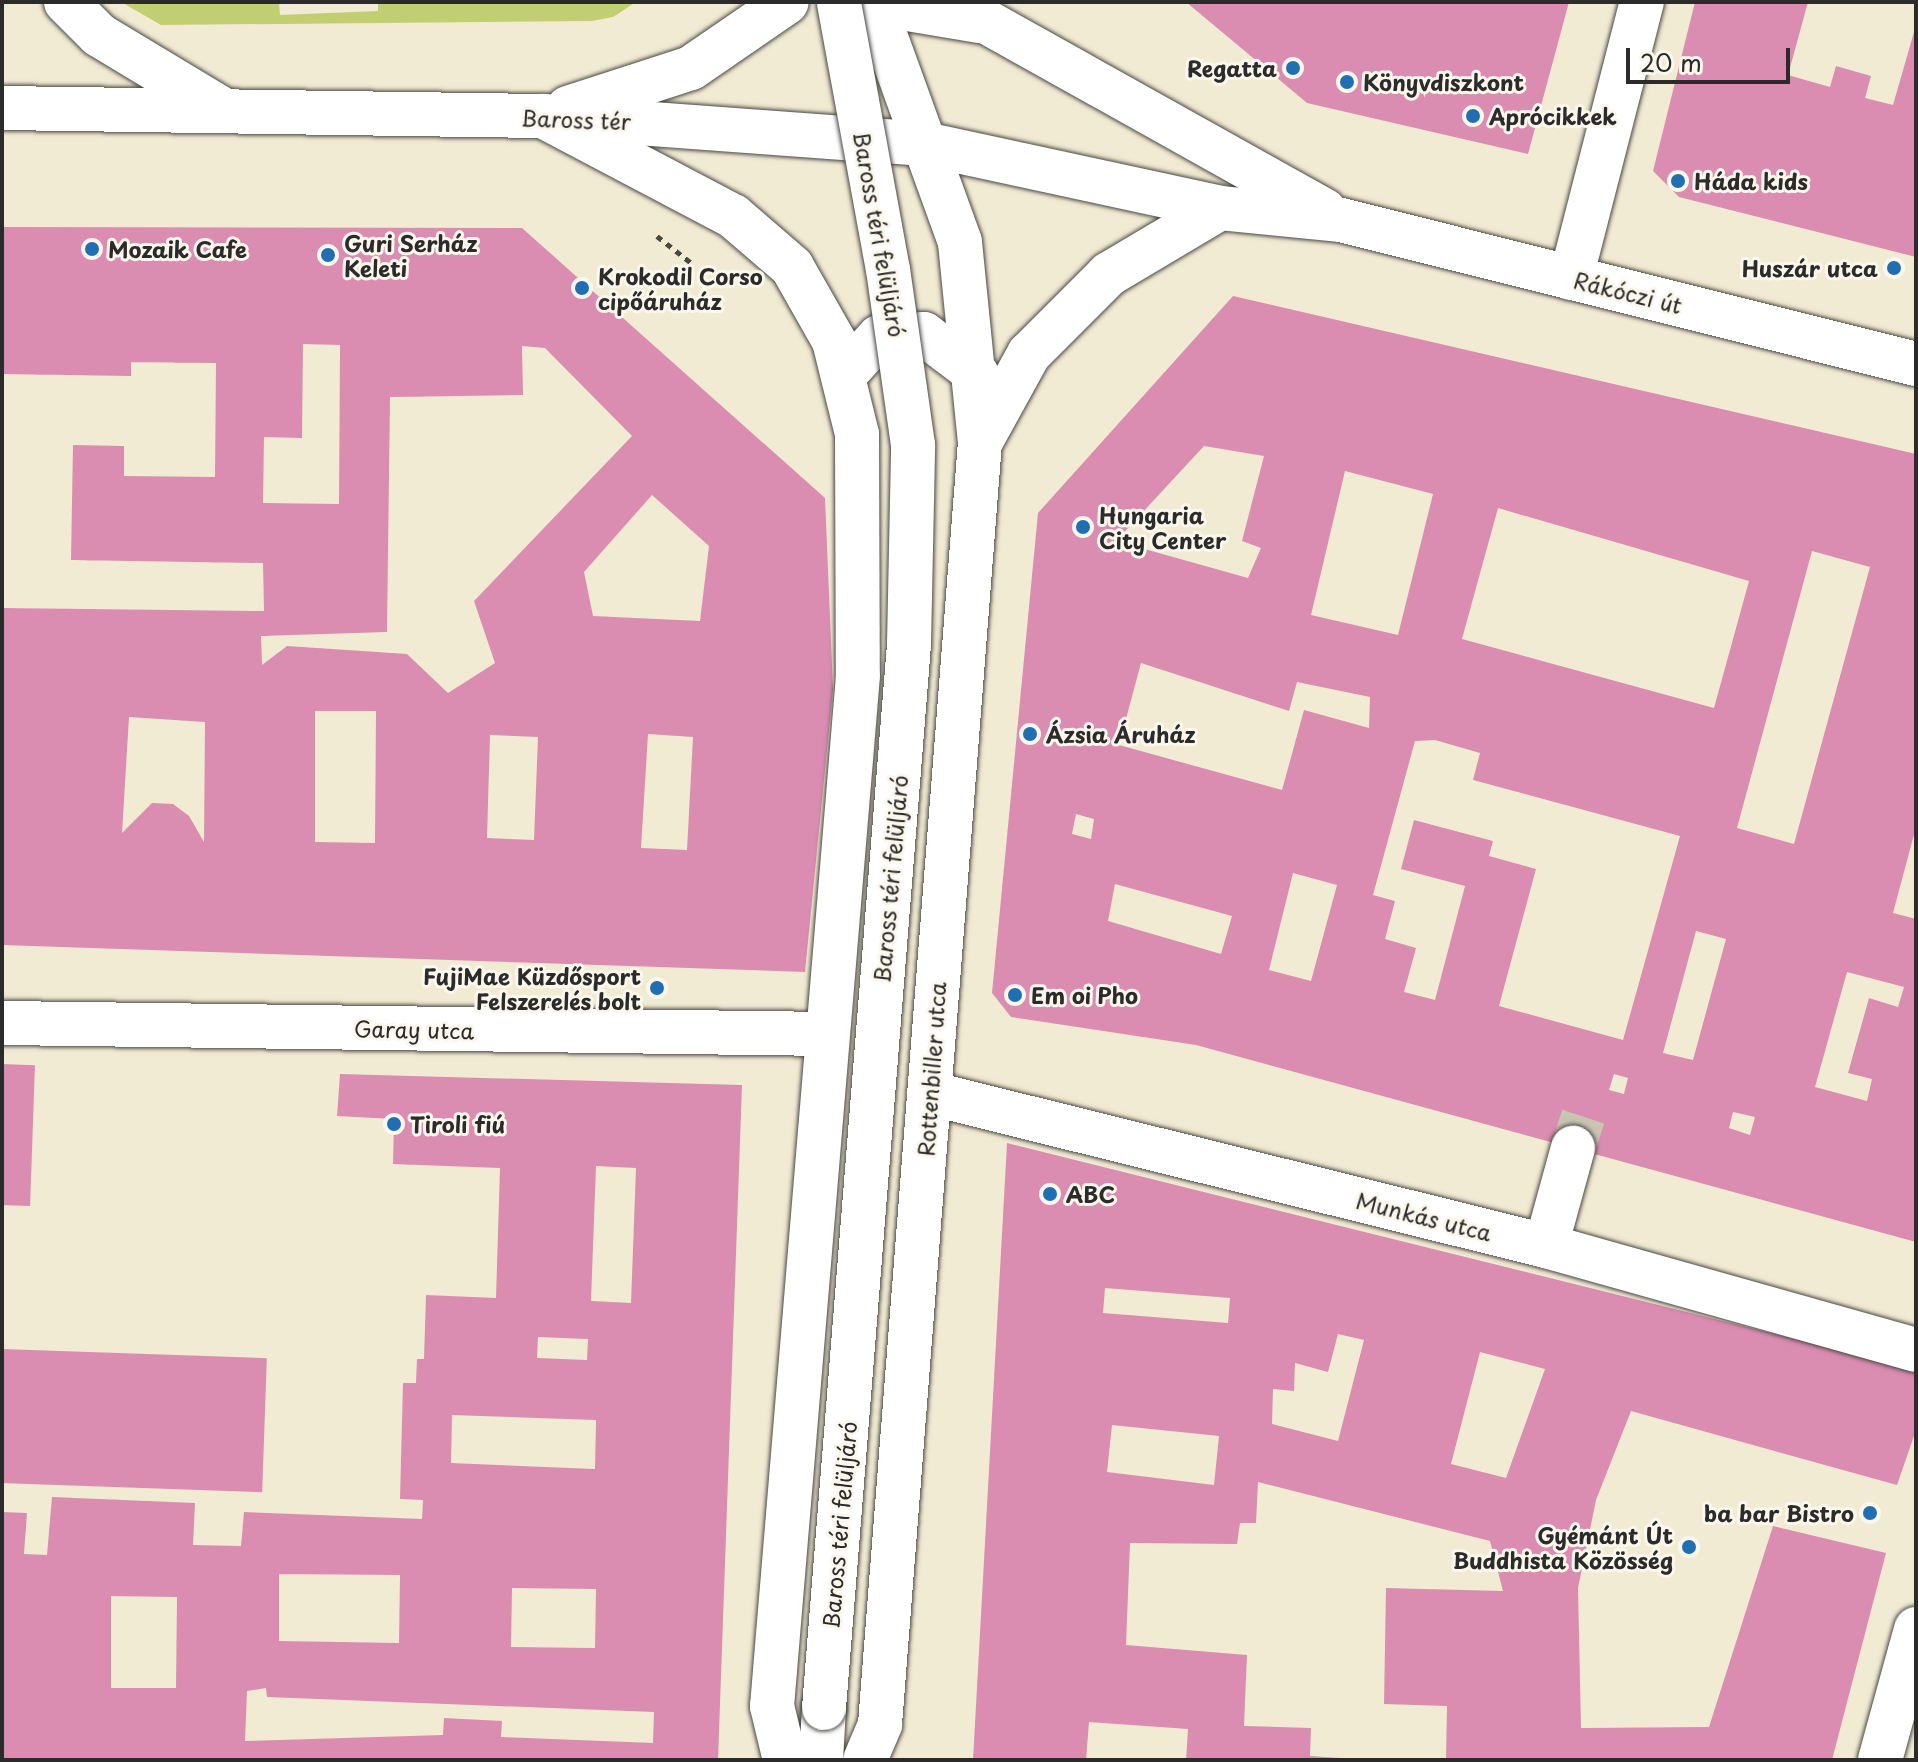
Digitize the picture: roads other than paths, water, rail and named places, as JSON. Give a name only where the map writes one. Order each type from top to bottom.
[{"type":"street","points":[[66,2],[99,35],[227,112]]},
{"type":"street","points":[[925,144],[863,2],[968,12]]},
{"type":"street","name":"Baross téri felüljáró","points":[[821,1760],[909,644],[913,445],[888,270],[863,2]]},
{"type":"street","points":[[1571,278],[1642,2]]},
{"type":"street","points":[[543,116],[691,68],[769,9]]},
{"type":"street","name":"Rákóczi út","points":[[968,12],[1341,220]]},
{"type":"street","name":"Baross tér","points":[[2,108],[543,116],[925,144],[1220,208]]},
{"type":"street","points":[[543,116],[733,216],[792,267],[834,341],[845,374],[857,434],[858,676],[772,1706],[785,1760]]},
{"type":"street","name":"Rottenbiller utca","points":[[865,1760],[880,1724],[980,443],[977,374],[960,242],[925,144]]},
{"type":"street","points":[[980,443],[1029,354],[1109,274],[1220,208]]},
{"type":"street","name":"Rákóczi út","points":[[1220,208],[1341,220],[1916,364]]},
{"type":"street","points":[[845,374],[879,337],[924,334],[977,374]]},
{"type":"street","name":"Garay utca","points":[[2,1023],[826,1034]]},
{"type":"street","name":"Munkás utca","points":[[929,1093],[1546,1246],[1916,1350]]},
{"type":"street","points":[[1546,1246],[1573,1148]]},
{"type":"street","points":[[1880,1760],[1916,1629]]},
{"type":"tunnel","points":[[1573,1148],[1583,1117]]},
{"type":"place","name":"Regatta","points":[[1293,68]]},
{"type":"place","name":"Könyvdiszkont","points":[[1347,82]]},
{"type":"place","name":"Aprócikkek","points":[[1473,116]]},
{"type":"place","name":"Háda kids","points":[[1678,181]]},
{"type":"place","name":"Mozaik Cafe","points":[[92,249]]},
{"type":"place","name":"Guri Serház Keleti","points":[[328,255]]},
{"type":"place","name":"Huszár utca","points":[[1894,268]]},
{"type":"place","name":"Krokodil Corso cipőáruház","points":[[582,288]]},
{"type":"place","name":"Hungaria City Center","points":[[1083,527]]},
{"type":"place","name":"Ázsia Áruház","points":[[1030,734]]},
{"type":"place","name":"FujiMae Küzdősport Felszerelés bolt","points":[[657,988]]},
{"type":"place","name":"Em oi Pho","points":[[1015,995]]},
{"type":"place","name":"Tiroli fiú","points":[[394,1124]]},
{"type":"place","name":"ABC","points":[[1050,1194]]},
{"type":"place","name":"ba bar Bistro","points":[[1870,1513]]},
{"type":"place","name":"Gyémánt Út Buddhista Közösség","points":[[1689,1547]]}]
